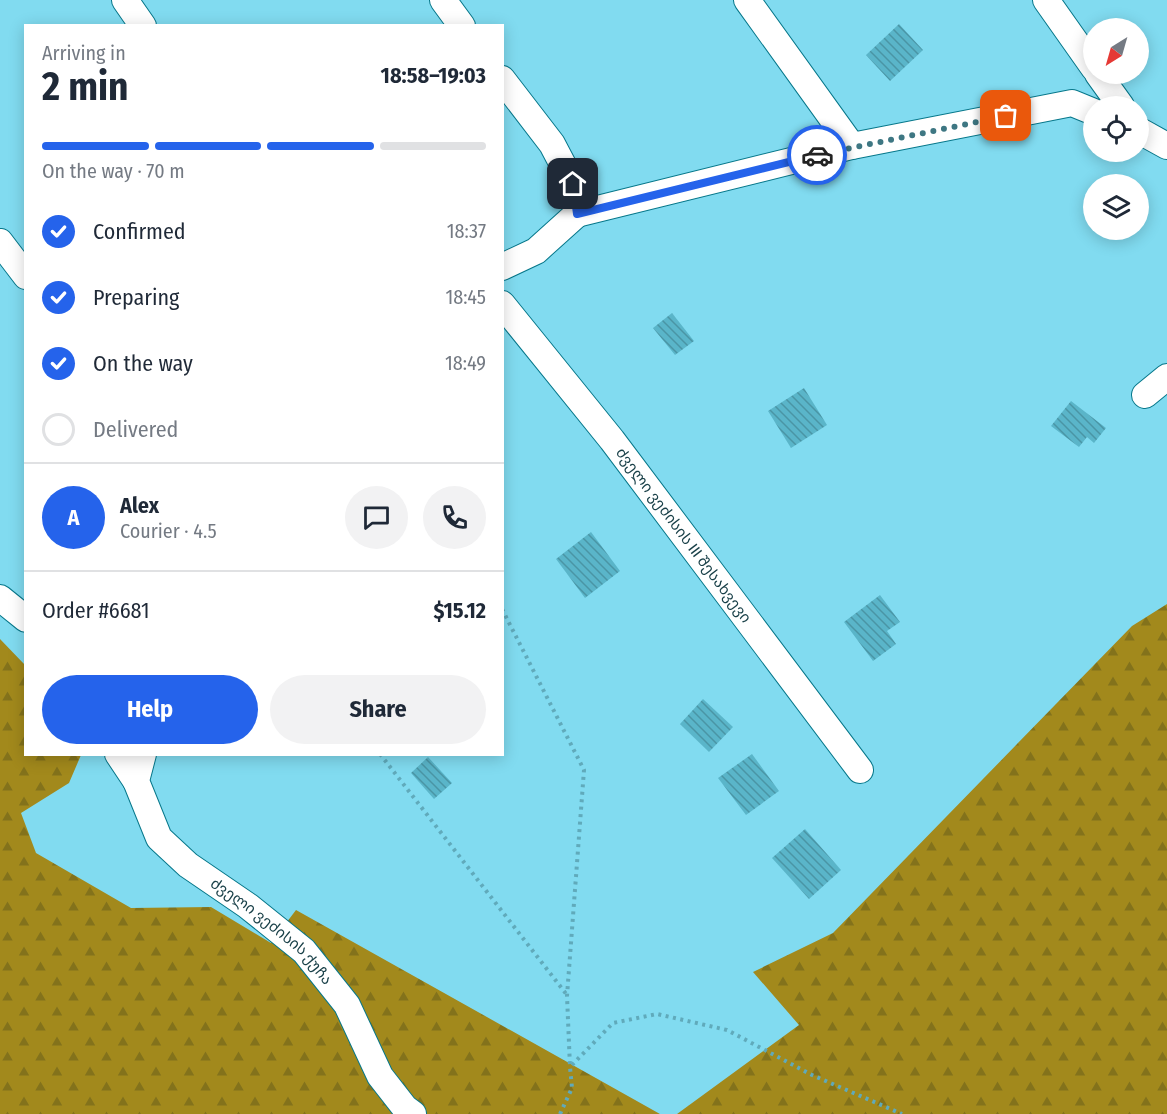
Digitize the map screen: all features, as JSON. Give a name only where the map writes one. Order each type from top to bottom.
[{"type":"street","points":[[125,0],[142,24]]},
{"type":"street","points":[[442,0],[460,24]]},
{"type":"street","points":[[747,0],[852,146]]},
{"type":"street","points":[[1046,0],[1083,52]]},
{"type":"street","points":[[504,82],[552,144],[573,184],[577,214]]},
{"type":"street","points":[[504,266],[536,251],[577,214],[852,146],[1072,103],[1083,108]]},
{"type":"street","points":[[1149,136],[1167,146]]},
{"type":"street","points":[[0,242],[24,273]]},
{"type":"street","name":"ძველი ვეძისის III შესახვევი","points":[[504,306],[612,440],[860,770]]},
{"type":"street","points":[[1145,395],[1167,377]]},
{"type":"street","points":[[0,598],[24,617]]},
{"type":"street","name":"ძველი ვეძისის ქუჩა","points":[[119,756],[136,781],[159,838],[188,864],[248,906],[304,951],[347,1005],[380,1076],[405,1108],[413,1114]]},
{"type":"street","points":[[136,781],[142,756]]},
{"type":"path","points":[[504,613],[584,770],[567,996],[572,1088],[560,1114]]},
{"type":"path","points":[[382,756],[567,996]]},
{"type":"path","points":[[570,1067],[613,1023],[657,1014],[727,1030],[812,1075],[902,1114]]},
{"type":"green space","points":[[1167,604],[1167,1114],[677,1114],[799,1025],[753,972],[833,933],[1132,626]]},
{"type":"green space","points":[[0,639],[24,664],[24,756],[81,756],[69,783],[21,813],[36,853],[131,908],[211,907],[271,943],[296,910],[660,1114],[0,1114]]},
{"type":"building","points":[[899,24],[923,50],[890,81],[866,55]]},
{"type":"building","points":[[672,313],[694,341],[675,355],[653,328]]},
{"type":"building","points":[[804,388],[827,425],[791,448],[768,411]]},
{"type":"building","points":[[1071,401],[1106,428],[1094,443],[1087,437],[1079,447],[1051,426]]},
{"type":"building","points":[[591,532],[620,571],[585,598],[556,559]]},
{"type":"building","points":[[880,595],[900,622],[887,631],[896,644],[873,661],[844,622]]},
{"type":"building","points":[[703,699],[733,727],[709,752],[680,724]]},
{"type":"building","points":[[752,754],[779,791],[746,815],[718,778]]},
{"type":"building","points":[[428,757],[452,783],[434,799],[411,773]]},
{"type":"building","points":[[805,829],[841,870],[809,899],[772,858]]},
{"type":"way so far","points":[[817,155],[1006,116]]},
{"type":"route","points":[[573,184],[577,214],[817,155]]}]
